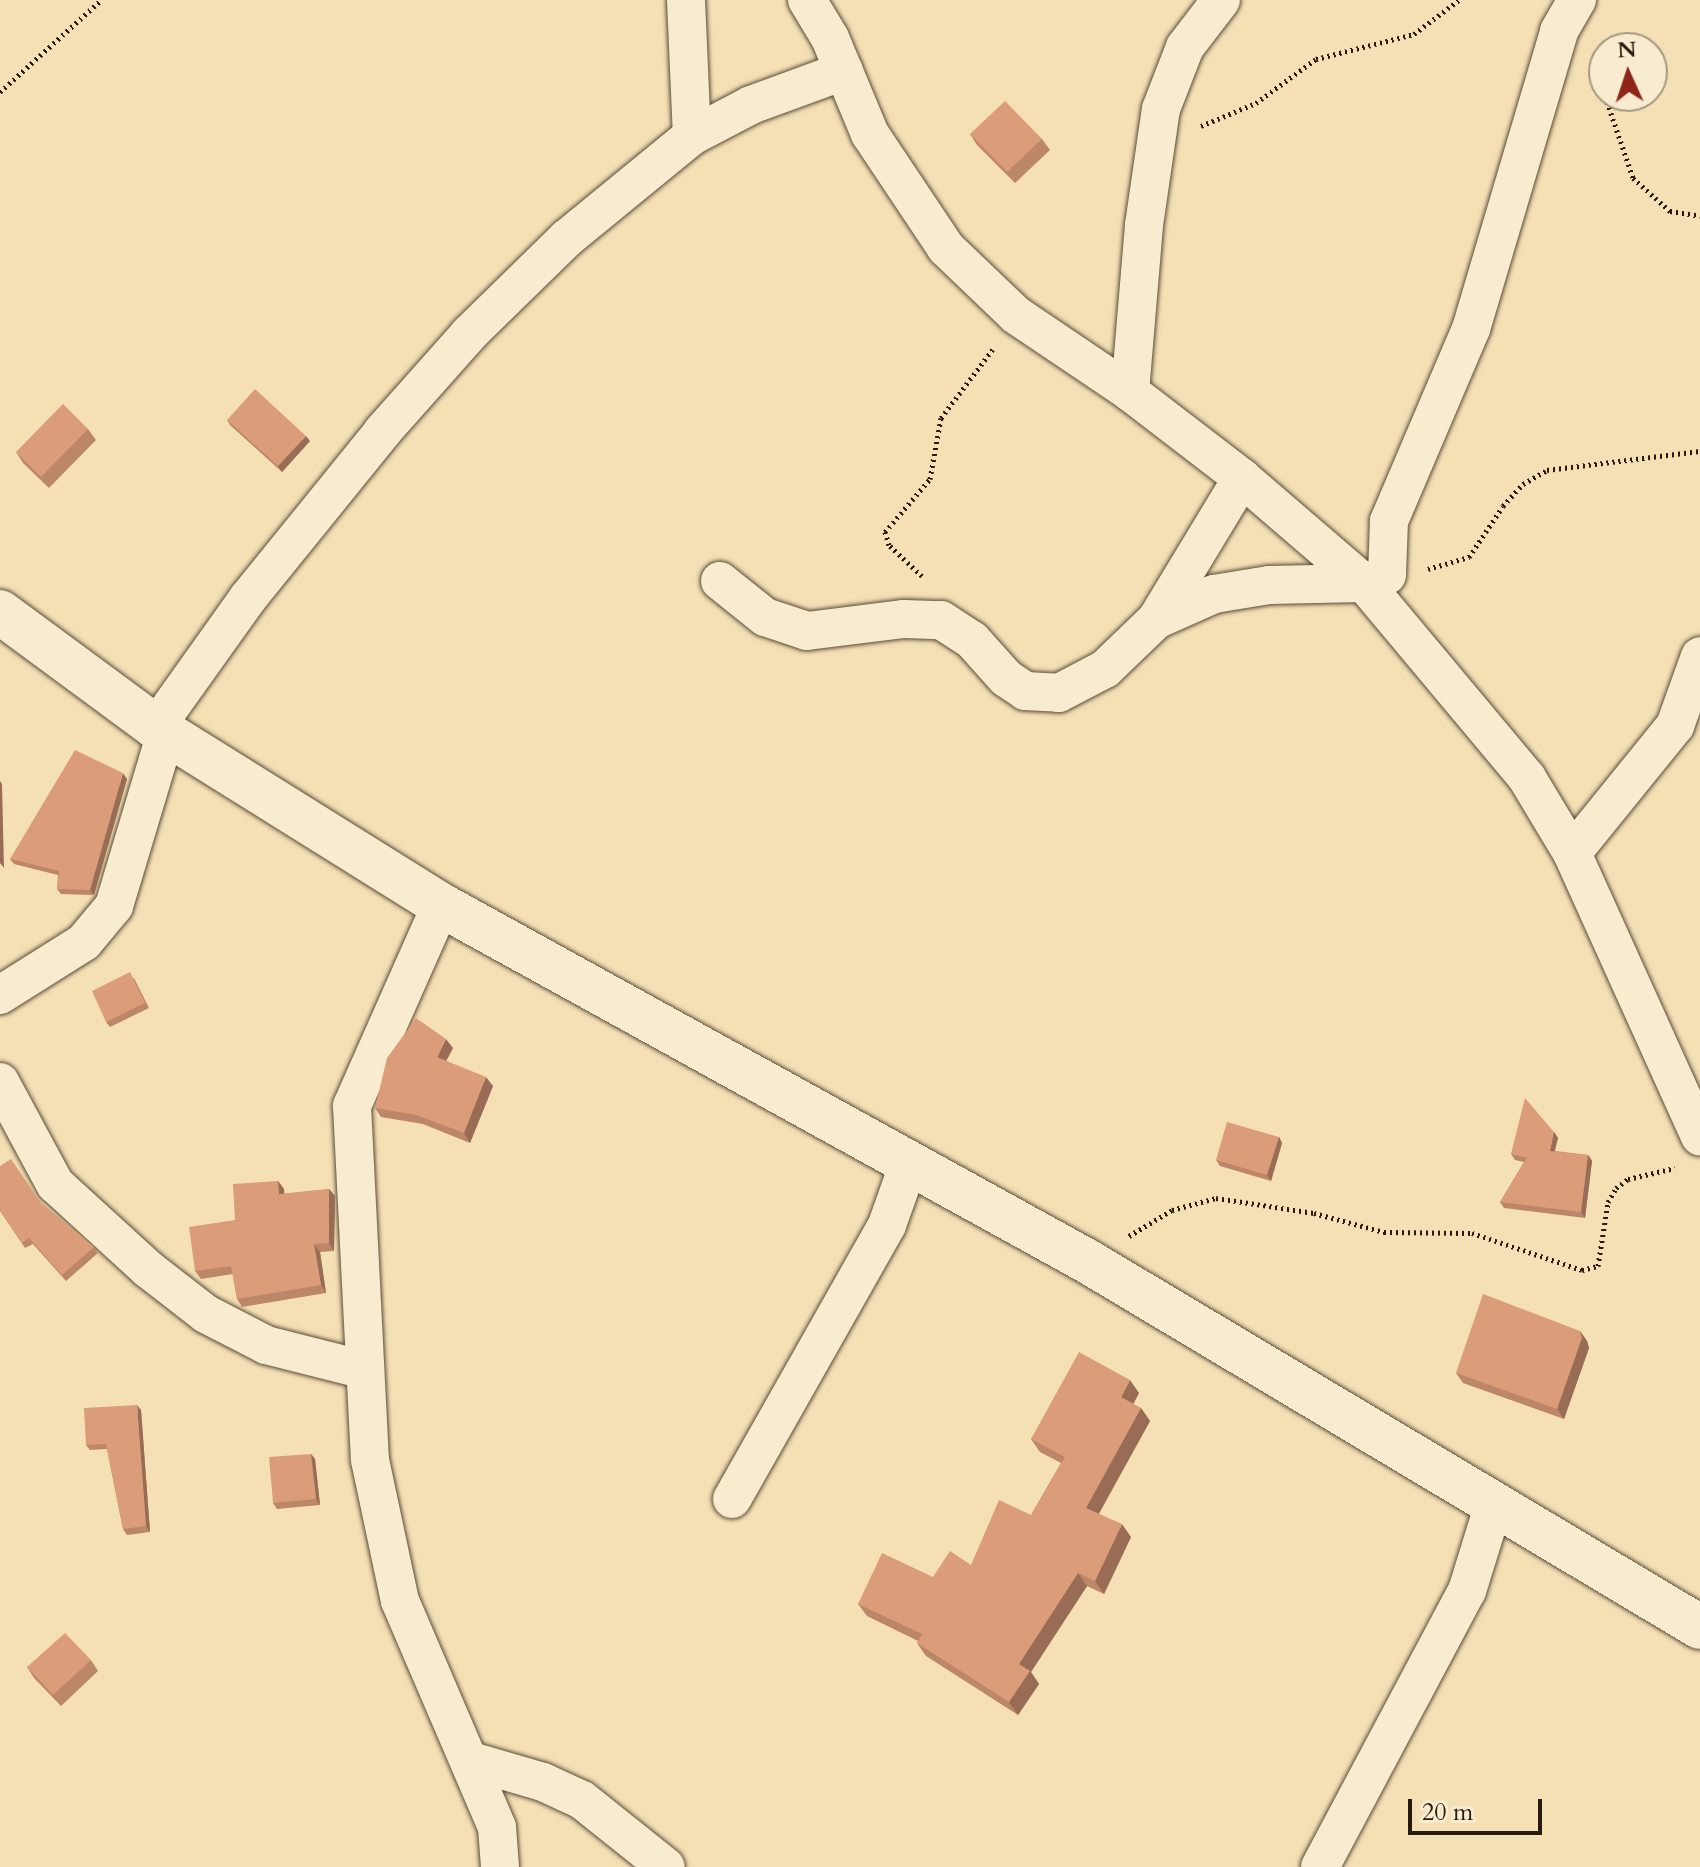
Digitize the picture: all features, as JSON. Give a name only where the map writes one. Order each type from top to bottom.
[{"type":"street","points":[[686,0],[692,136]]},
{"type":"street","points":[[807,0],[844,71],[870,134],[946,248],[1016,315],[1130,392],[1242,478],[1377,575],[1527,778],[1572,853],[1691,1150]]},
{"type":"street","points":[[1130,392],[1161,109],[1185,47],[1221,0]]},
{"type":"street","points":[[1377,575],[1389,521],[1471,329],[1559,31],[1577,0]]},
{"type":"street","points":[[0,995],[84,942],[114,906],[161,730],[248,598],[469,334],[566,239],[692,136],[751,105],[844,71]]},
{"type":"street","points":[[720,581],[765,617],[807,631],[904,619],[941,620],[972,640],[1006,678],[1025,691],[1059,693],[1105,669],[1156,620],[1242,478]]},
{"type":"street","points":[[1156,620],[1214,594],[1269,585],[1377,575]]},
{"type":"street","points":[[0,612],[161,730],[441,905],[1087,1261],[1700,1627]]},
{"type":"street","points":[[1572,853],[1630,788],[1675,726],[1700,656]]},
{"type":"street","points":[[441,905],[352,1106],[370,1460],[400,1601],[497,1827],[500,1867]]},
{"type":"street","points":[[0,1082],[55,1184],[148,1269],[206,1314],[266,1345],[365,1370]]},
{"type":"street","points":[[732,1499],[887,1225],[909,1163]]},
{"type":"street","points":[[1320,1867],[1467,1591],[1494,1504]]},
{"type":"street","points":[[471,1761],[543,1782],[582,1800],[666,1867]]},
{"type":"path","points":[[0,92],[101,0]]},
{"type":"path","points":[[1156,146],[1256,103],[1316,59],[1414,34],[1459,0]]},
{"type":"path","points":[[1610,112],[1633,178],[1670,211],[1700,216]]},
{"type":"path","points":[[941,620],[935,593],[889,545],[885,532],[930,479],[941,418],[1016,315]]},
{"type":"path","points":[[1377,575],[1449,566],[1469,557],[1523,484],[1547,470],[1700,451]]},
{"type":"path","points":[[1087,1261],[1172,1210],[1216,1198],[1314,1213],[1384,1232],[1484,1235],[1582,1270],[1598,1266],[1608,1202],[1616,1188],[1628,1179],[1691,1150]]},
{"type":"building","points":[[1005,101],[1042,139],[1007,172],[970,134]]},
{"type":"building","points":[[255,389],[306,436],[278,466],[227,420]]},
{"type":"building","points":[[63,404],[88,429],[41,477],[16,452]]},
{"type":"building","points":[[75,750],[123,773],[90,890],[57,889],[59,871],[10,859]]},
{"type":"building","points":[[130,972],[145,1003],[106,1022],[92,991]]},
{"type":"building","points":[[416,1018],[446,1039],[437,1057],[486,1077],[464,1133],[416,1115],[375,1108],[387,1058]]},
{"type":"building","points":[[1525,1098],[1554,1132],[1550,1151],[1588,1155],[1581,1212],[1500,1202],[1527,1158],[1511,1154]]},
{"type":"building","points":[[1227,1122],[1279,1137],[1267,1175],[1216,1160]]},
{"type":"building","points":[[11,1159],[41,1203],[94,1247],[62,1275],[29,1238],[22,1243],[0,1211],[0,1166]]},
{"type":"building","points":[[278,1181],[279,1194],[329,1189],[329,1243],[314,1244],[321,1285],[237,1299],[231,1266],[195,1271],[189,1227],[235,1220],[233,1184]]},
{"type":"building","points":[[1483,1294],[1580,1331],[1582,1338],[1557,1409],[1456,1373]]},
{"type":"building","points":[[1079,1352],[1130,1380],[1121,1397],[1141,1408],[1086,1508],[1122,1524],[1095,1581],[1078,1573],[1019,1664],[1030,1671],[1009,1702],[917,1643],[922,1634],[858,1604],[882,1553],[933,1577],[950,1551],[971,1565],[999,1500],[1031,1515],[1065,1457],[1031,1439]]},
{"type":"building","points":[[137,1405],[146,1526],[123,1529],[106,1444],[86,1445],[84,1408]]},
{"type":"building","points":[[311,1454],[316,1499],[273,1503],[269,1457]]},
{"type":"building","points":[[65,1633],[91,1660],[53,1695],[27,1667]]}]
